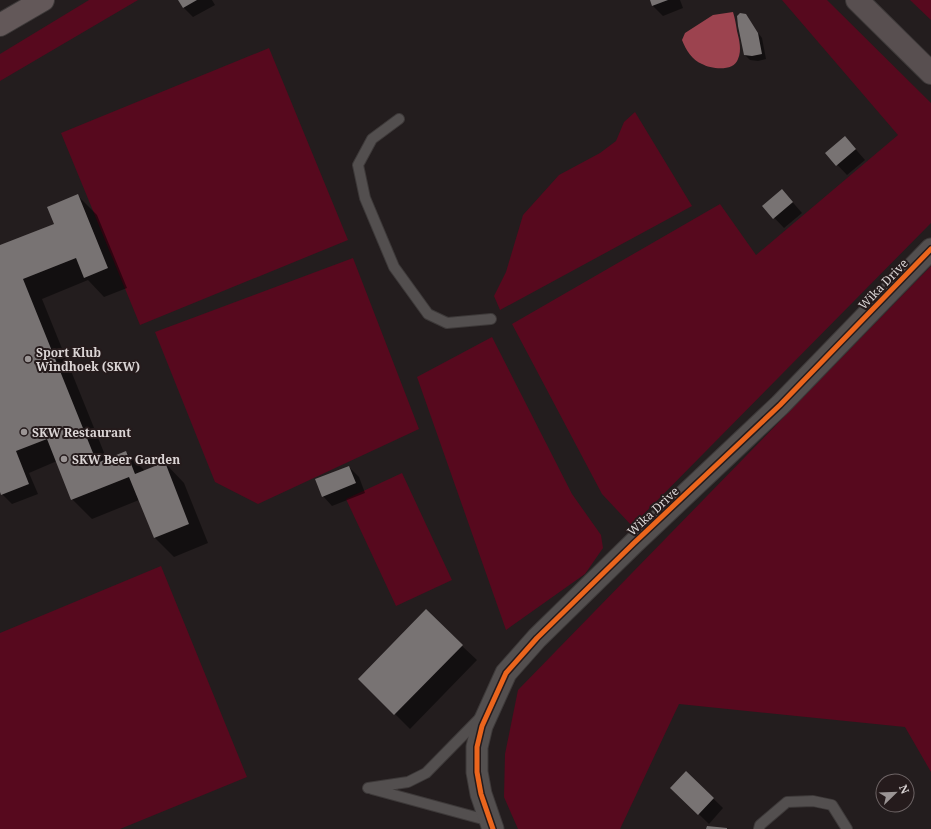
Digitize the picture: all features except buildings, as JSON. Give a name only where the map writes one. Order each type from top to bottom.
[{"type":"main road","points":[[0,25],[43,0]]},
{"type":"main road","points":[[857,0],[931,73]]},
{"type":"street","name":"Wika Drive","points":[[492,825],[481,794],[477,766],[479,740],[482,726],[506,673],[537,638],[634,543],[780,405],[931,250]]},
{"type":"lane","points":[[399,119],[372,139],[358,165],[365,198],[394,267],[428,314],[447,323],[491,319]]},
{"type":"lane","points":[[490,708],[426,773],[408,782],[368,788],[492,825]]},
{"type":"lane","points":[[759,829],[760,825],[787,802],[813,800],[832,805],[847,829]]},
{"type":"shaded area","points":[[89,0],[138,0],[0,81],[0,54]]},
{"type":"shaded area","points":[[782,0],[827,0],[931,103],[931,223],[632,526],[602,494],[512,324],[720,204],[756,255],[898,135]]},
{"type":"shaded area","points":[[910,0],[931,0],[931,20]]},
{"type":"shaded area","points":[[733,12],[740,48],[736,63],[727,68],[716,68],[706,66],[695,60],[687,51],[682,40],[685,33],[713,15]]},
{"type":"shaded area","points":[[269,48],[348,240],[140,325],[61,133]]},
{"type":"shaded area","points":[[635,112],[692,206],[500,310],[494,296],[506,272],[523,215],[559,175],[600,153],[616,141],[624,122]]},
{"type":"shaded area","points":[[353,258],[419,429],[258,504],[215,482],[155,332]]},
{"type":"shaded area","points":[[931,266],[931,772],[905,727],[679,704],[620,829],[518,829],[504,797],[505,754],[518,690]]},
{"type":"shaded area","points":[[492,337],[572,494],[601,535],[603,548],[585,574],[506,630],[417,377]]},
{"type":"shaded area","points":[[402,473],[452,580],[396,606],[346,499]]},
{"type":"shaded area","points":[[161,566],[247,777],[120,829],[0,829],[0,633]]},
{"type":"cycle path","points":[[493,829],[481,794],[477,772],[477,747],[482,726],[506,673],[537,638],[634,543],[780,405],[931,249]]},
{"type":"place","name":"Sport Klub Windhoek (SKW)","points":[[28,359]]},
{"type":"place","name":"SKW Restaurant","points":[[24,432]]},
{"type":"place","name":"SKW Beer Garden","points":[[64,459]]}]
